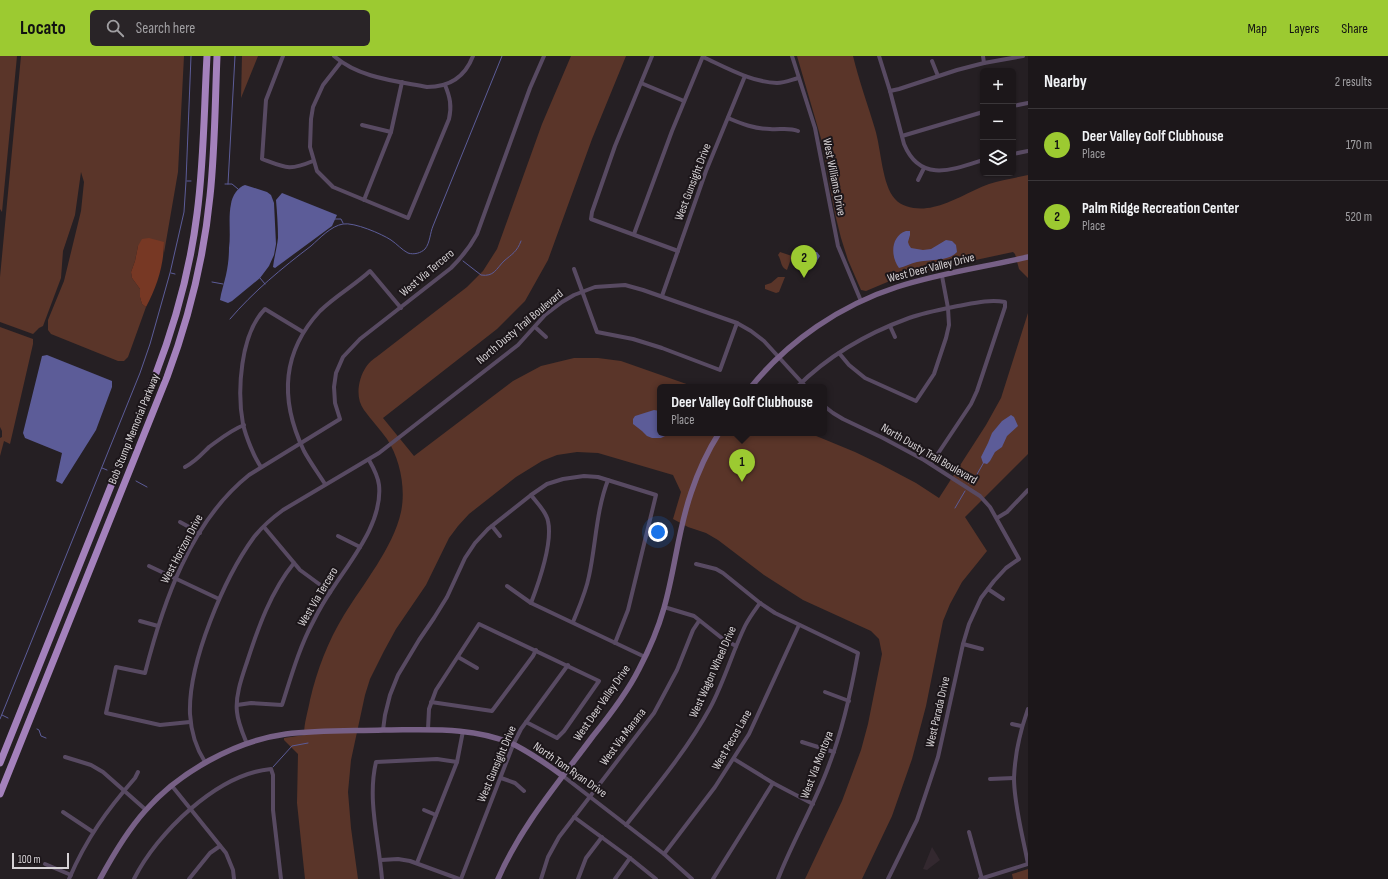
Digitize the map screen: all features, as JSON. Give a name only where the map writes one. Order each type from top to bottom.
[{"type":"highway","name":"Bob Stump Memorial Parkway","points":[[0,764],[155,376],[177,311],[188,269],[197,214],[202,162],[207,56]]},
{"type":"highway","name":"Bob Stump Memorial Parkway","points":[[0,794],[164,383],[185,322],[200,261],[208,212],[213,164],[217,56]]},
{"type":"street","points":[[283,56],[266,100],[262,159],[290,168],[298,167],[313,161]]},
{"type":"street","points":[[334,56],[341,62],[361,73],[427,87],[437,87],[452,82],[462,75],[467,69],[473,56]]},
{"type":"street","name":"West Via Tercero","points":[[340,419],[335,403],[334,387],[336,373],[343,357],[360,339],[451,268],[471,246],[477,234],[530,88],[544,56]]},
{"type":"street","points":[[652,56],[615,146],[590,219],[678,251]]},
{"type":"street","name":"West Williams Drive","points":[[792,56],[814,128],[838,246],[862,301]]},
{"type":"street","points":[[879,56],[907,152],[915,162],[924,168],[938,171],[949,170],[980,161]]},
{"type":"street","points":[[983,56],[984,63]]},
{"type":"street","points":[[890,91],[984,63],[1023,56]]},
{"type":"street","points":[[634,234],[684,101],[703,57],[745,76],[762,81],[776,83],[786,82],[798,78]]},
{"type":"street","points":[[932,61],[938,76]]},
{"type":"street","points":[[341,62],[323,85],[313,107],[309,142],[317,171],[333,187],[408,218],[449,118],[451,110],[450,97],[445,85]]},
{"type":"street","name":"West Gunsight Drive","points":[[662,296],[706,171],[745,76]]},
{"type":"street","points":[[364,200],[391,132],[402,82]]},
{"type":"street","points":[[641,83],[684,101]]},
{"type":"street","points":[[1016,105],[1028,103]]},
{"type":"street","points":[[902,136],[980,113]]},
{"type":"street","points":[[728,118],[741,124],[756,128],[790,128],[798,131]]},
{"type":"street","points":[[362,125],[391,132]]},
{"type":"street","points":[[1016,153],[1028,151]]},
{"type":"street","points":[[918,180],[924,168]]},
{"type":"street","name":"West Deer Valley Drive","points":[[754,384],[779,357],[805,335],[821,323],[862,301],[896,287],[1028,257]]},
{"type":"street","points":[[574,269],[597,332],[633,339],[662,348],[720,370],[737,323]]},
{"type":"street","points":[[325,484],[304,452],[293,425],[288,403],[287,385],[289,367],[297,343],[303,332],[322,309],[370,271],[401,308]]},
{"type":"street","points":[[839,353],[849,365],[865,378],[916,401],[934,374],[949,325],[948,308],[942,276]]},
{"type":"street","name":"North Dusty Trail Boulevard","points":[[205,762],[199,754],[190,722],[191,695],[196,666],[219,599],[246,549],[255,536],[271,519],[283,510],[325,484],[369,460],[518,345],[545,315],[562,302],[583,291],[595,287],[626,285],[662,296],[737,323],[758,336],[802,382]]},
{"type":"street","points":[[802,382],[839,353],[871,335],[909,318],[980,302],[995,300],[1005,302],[1003,313],[977,391],[971,404],[931,464]]},
{"type":"street","points":[[261,468],[256,460],[244,425],[240,393],[242,363],[247,343],[260,314],[265,309],[303,332]]},
{"type":"street","points":[[890,326],[895,337]]},
{"type":"street","points":[[535,327],[546,337]]},
{"type":"street","name":"North Dusty Trail Boulevard","points":[[827,408],[843,419],[883,438],[931,464],[980,496],[997,518],[1019,559]]},
{"type":"street","name":"West Horizon Drive","points":[[190,722],[160,725],[106,713],[116,667],[145,673],[158,626],[176,579],[200,533],[221,501],[236,486],[261,468],[340,419]]},
{"type":"street","points":[[185,467],[192,464],[224,436],[236,428],[244,425]]},
{"type":"street","name":"West Deer Valley Drive","points":[[498,879],[522,833],[626,691],[645,657],[664,607],[683,520],[691,493],[704,460],[716,436]]},
{"type":"street","name":"West Via Tercero","points":[[237,705],[251,703],[282,705],[299,653],[312,624],[330,592],[360,547],[374,516],[379,495],[379,484],[369,460]]},
{"type":"street","points":[[383,730],[390,696],[401,670],[447,597],[465,558],[475,543],[492,526],[547,484],[563,479],[584,476],[598,477],[656,495],[628,610],[615,643]]},
{"type":"street","points":[[573,622],[589,577],[600,504],[608,480]]},
{"type":"street","points":[[997,518],[1007,512],[1028,490]]},
{"type":"street","points":[[531,495],[545,514],[549,531],[544,566],[531,603]]},
{"type":"street","points":[[180,522],[200,533]]},
{"type":"street","points":[[264,526],[294,563],[311,579],[330,592]]},
{"type":"street","points":[[492,526],[500,536]]},
{"type":"street","points":[[338,536],[360,547]]},
{"type":"street","name":"West Parada Drive","points":[[888,879],[917,820],[938,757],[963,644],[973,613],[988,589],[1006,568],[1019,559]]},
{"type":"street","points":[[247,744],[237,713],[241,680],[256,635],[274,596],[294,563]]},
{"type":"street","points":[[696,564],[716,569],[723,573],[760,603],[799,625]]},
{"type":"street","points":[[149,566],[219,599]]},
{"type":"street","points":[[507,586],[531,603],[645,657]]},
{"type":"street","points":[[988,589],[1003,599]]},
{"type":"street","name":"West Wagon Wheel Drive","points":[[626,825],[663,778],[697,730],[711,706],[727,672],[736,646],[746,624],[760,603]]},
{"type":"street","points":[[664,607],[694,616],[723,640],[736,646]]},
{"type":"street","points":[[140,621],[158,626]]},
{"type":"street","name":"West Via Manana","points":[[541,879],[555,844],[654,713],[677,670],[699,621]]},
{"type":"street","points":[[428,729],[431,702],[436,690],[479,624],[599,681],[564,731],[557,738],[526,722]]},
{"type":"street","name":"West Via Montoya","points":[[778,879],[813,804],[834,752],[849,701],[858,654],[799,625]]},
{"type":"street","name":"West Pecos Lane","points":[[664,854],[715,788],[749,734],[799,625]]},
{"type":"street","points":[[963,644],[982,649]]},
{"type":"street","points":[[431,702],[492,711],[536,650]]},
{"type":"street","points":[[458,657],[477,668]]},
{"type":"street","name":"West Gunsight Drive","points":[[460,879],[514,745],[526,722],[568,666]]},
{"type":"street","points":[[825,692],[849,701]]},
{"type":"street","points":[[969,832],[981,879],[1028,864],[1014,778],[1021,726],[1028,709]]},
{"type":"street","points":[[1012,724],[1021,726]]},
{"type":"street","name":"North Tom Ryan Drive","points":[[100,879],[120,845],[146,810],[172,786],[205,762],[247,744],[285,734],[428,729],[463,731],[489,737],[514,745],[538,758],[590,796],[664,854],[692,879]]},
{"type":"street","points":[[417,863],[456,762],[463,731]]},
{"type":"street","points":[[802,742],[834,752]]},
{"type":"street","points":[[65,757],[91,765],[112,779],[146,810]]},
{"type":"street","points":[[382,879],[372,791],[376,762],[380,760],[437,759],[456,762]]},
{"type":"street","points":[[734,759],[773,783],[813,804]]},
{"type":"street","points":[[134,879],[153,848],[190,809],[214,791],[241,777],[261,770],[271,769],[273,775],[273,810],[281,879]]},
{"type":"street","points":[[46,864],[70,877],[93,832],[106,812],[135,778],[138,772]]},
{"type":"street","points":[[501,778],[515,783],[524,791]]},
{"type":"street","points":[[990,779],[1014,778]]},
{"type":"street","points":[[713,879],[773,783]]},
{"type":"street","points":[[172,786],[226,853],[233,870],[234,879]]},
{"type":"street","points":[[424,810],[436,815]]},
{"type":"street","points":[[63,812],[93,832]]},
{"type":"street","points":[[574,817],[656,879]]},
{"type":"street","points":[[578,879],[586,858],[602,837]]},
{"type":"street","points":[[189,879],[210,853],[220,846]]},
{"type":"street","points":[[614,879],[630,858]]},
{"type":"street","points":[[381,860],[398,859],[417,863],[460,879]]},
{"type":"shaded area","points":[[0,56],[17,56],[2,212],[0,209]]},
{"type":"shaded area","points":[[21,56],[184,56],[178,172],[164,253],[164,242],[138,246],[131,272],[132,278],[140,289],[142,304],[146,307],[128,357],[124,361],[118,361],[51,334],[48,330],[48,320],[64,281],[81,211],[84,182],[81,172],[75,215],[63,251],[61,278],[43,326],[33,334],[0,322],[0,277]]},
{"type":"shaded area","points":[[242,56],[258,56],[241,98]]},
{"type":"shaded area","points":[[571,56],[626,56],[592,139],[548,260],[525,301],[497,329],[383,418],[414,456],[513,381],[541,366],[574,358],[598,358],[621,361],[686,384],[657,384],[657,436],[816,436],[880,464],[916,483],[939,498],[986,425],[1001,398],[1028,313],[1028,454],[965,517],[987,551],[962,582],[943,621],[926,706],[912,759],[892,816],[862,879],[805,879],[842,801],[861,750],[868,724],[882,654],[879,639],[871,631],[803,600],[764,575],[718,540],[706,533],[688,527],[673,519],[681,492],[673,475],[598,453],[577,452],[557,455],[542,461],[516,477],[469,514],[449,538],[426,585],[396,629],[384,651],[370,679],[365,695],[351,760],[348,792],[358,879],[305,879],[297,803],[298,754],[284,740],[284,738],[304,735],[305,722],[313,689],[328,645],[338,625],[377,565],[391,539],[401,512],[402,503],[403,493],[401,474],[395,455],[387,439],[361,405],[359,400],[359,383],[363,372],[372,360],[467,287],[483,271],[497,249],[542,124]]},
{"type":"shaded area","points":[[797,56],[853,56],[875,129],[887,185],[895,199],[903,205],[913,208],[933,207],[947,203],[989,184],[1028,175],[1028,278],[1019,269],[1015,254],[1013,252],[915,273],[897,278],[866,291],[861,290],[848,260],[841,238],[835,214],[822,142]]},
{"type":"shaded area","points":[[245,185],[267,192],[271,195],[274,203],[276,244],[274,255],[269,266],[260,278],[228,303],[220,300],[228,262],[230,242],[230,209],[234,195]]},
{"type":"shaded area","points":[[282,193],[337,215],[332,226],[275,268],[273,267],[278,238],[276,200]]},
{"type":"shaded area","points":[[906,231],[910,231],[908,242],[911,248],[923,250],[931,249],[946,240],[952,241],[956,245],[957,252],[944,259],[917,262],[899,268],[893,252],[897,237]]},
{"type":"shaded area","points":[[149,238],[164,242],[164,250],[159,275],[146,307],[142,304],[140,289],[132,278],[131,272],[138,246],[142,239]]},
{"type":"shaded area","points":[[780,252],[792,256],[787,270],[782,266],[778,255]]},
{"type":"shaded area","points":[[814,252],[817,252],[820,256],[815,264],[812,263]]},
{"type":"shaded area","points":[[778,277],[785,277],[779,292],[776,293],[765,289],[765,285],[771,283]]},
{"type":"shaded area","points":[[0,327],[33,339],[33,344],[10,444],[4,441],[0,456],[0,438],[2,437],[2,431],[0,427]]},
{"type":"shaded area","points":[[47,355],[112,381],[112,387],[96,430],[62,484],[56,481],[62,453],[25,438],[23,433],[42,356]]},
{"type":"shaded area","points":[[654,410],[657,410],[657,436],[665,436],[661,438],[652,438],[647,436],[633,424],[633,419],[635,416]]},
{"type":"shaded area","points":[[1011,415],[1014,417],[1018,426],[1007,436],[1002,447],[995,452],[990,461],[987,464],[983,463],[981,457],[992,433],[1002,421]]},
{"type":"shaded area","points":[[932,847],[940,860],[927,870],[923,869]]},
{"type":"shaded area","points":[[1028,869],[1028,879],[1013,879],[1012,874]]},
{"type":"waterway","points":[[0,719],[140,373],[150,344],[170,273],[184,212],[191,56]]},
{"type":"waterway","points":[[228,184],[235,56]]},
{"type":"waterway","points":[[230,319],[248,299],[268,281],[326,233],[339,225],[354,225],[375,232],[391,240],[408,253],[413,254],[422,252],[428,244],[433,226],[502,56]]},
{"type":"waterway","points":[[225,184],[232,184],[238,189]]},
{"type":"waterway","points":[[335,219],[341,219],[343,223]]},
{"type":"waterway","points":[[463,261],[481,275],[492,274],[518,248],[521,241]]},
{"type":"waterway","points":[[171,273],[175,274]]},
{"type":"waterway","points":[[260,278],[265,284]]},
{"type":"waterway","points":[[212,282],[223,284]]},
{"type":"waterway","points":[[969,483],[976,476],[984,462]]},
{"type":"waterway","points":[[102,468],[107,470]]},
{"type":"waterway","points":[[136,481],[147,487]]},
{"type":"waterway","points":[[955,508],[965,491]]},
{"type":"waterway","points":[[2,715],[8,718]]},
{"type":"waterway","points":[[37,729],[39,730],[41,736],[46,738]]},
{"type":"waterway","points":[[273,767],[292,746],[308,743]]},
{"type":"place","name":"Palm Ridge Recreation Center","points":[[804,278]]},
{"type":"place","name":"Deer Valley Golf Clubhouse","points":[[742,482]]}]
